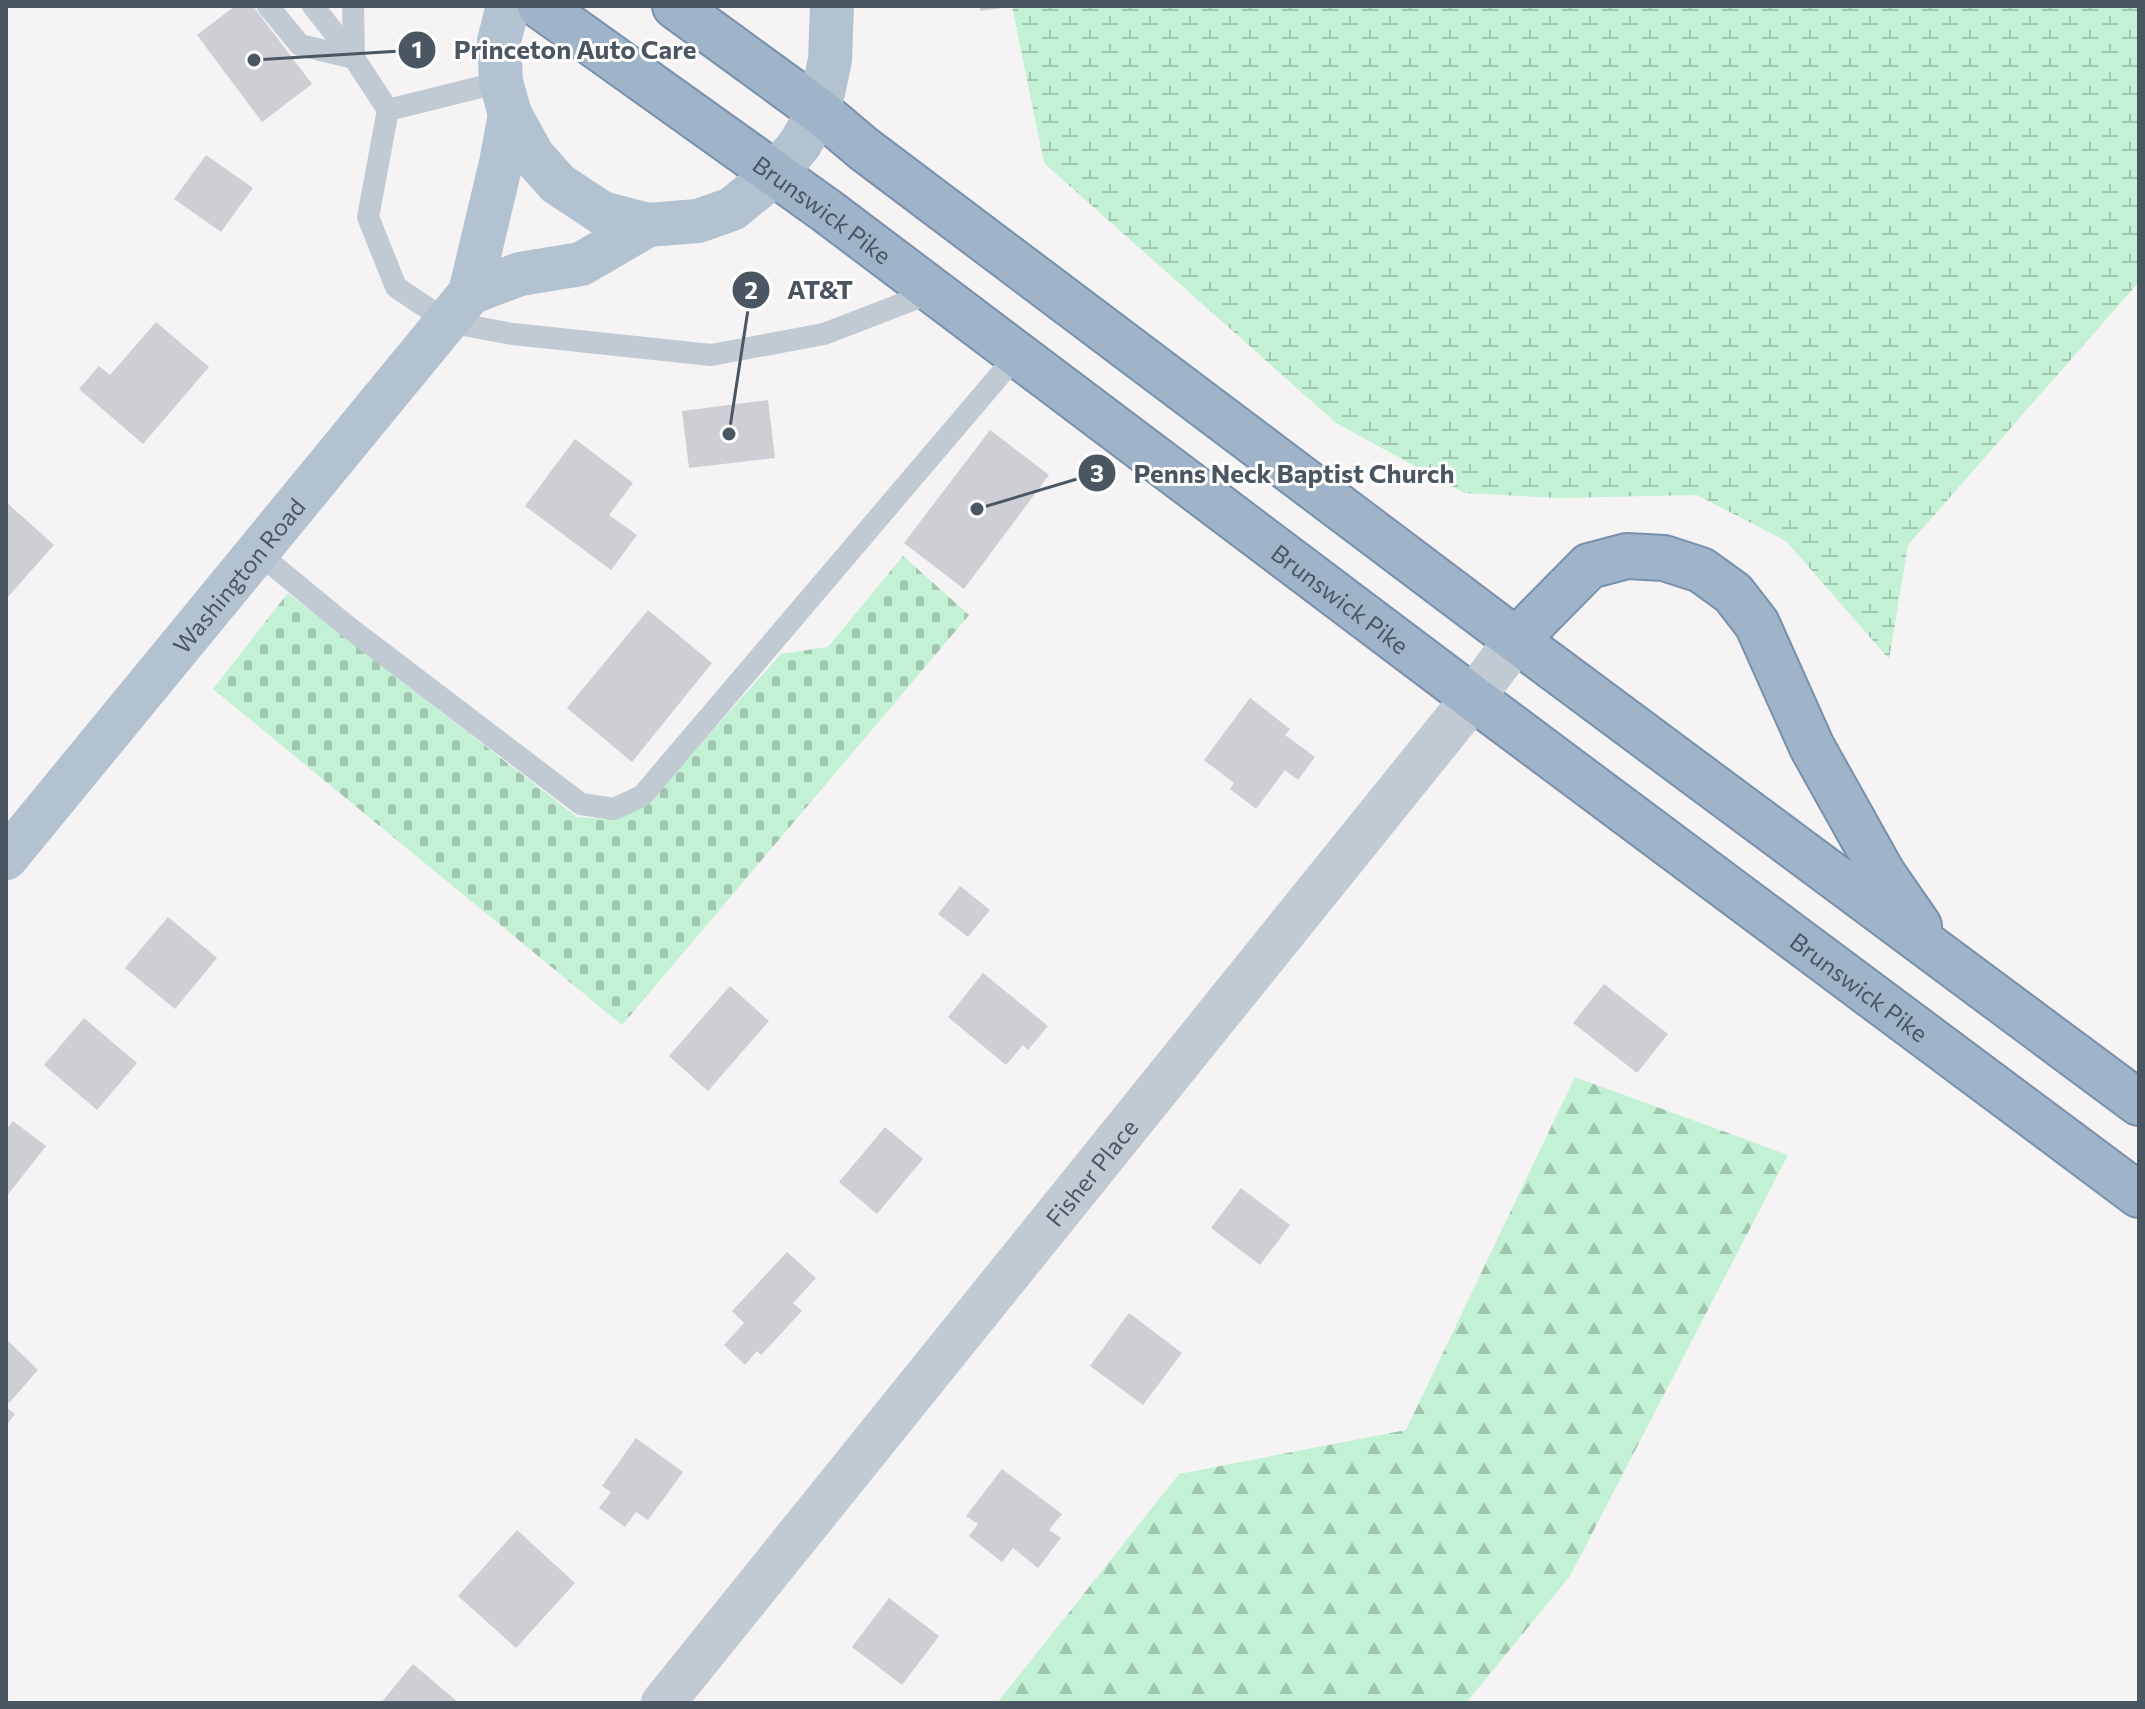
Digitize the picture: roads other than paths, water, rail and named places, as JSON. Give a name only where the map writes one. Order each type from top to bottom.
[{"type":"highway","name":"Brunswick Pike","points":[[540,6],[776,173],[1016,356],[2139,1195]]},
{"type":"highway","points":[[675,6],[819,111],[875,157],[1516,640],[2139,1103]]},
{"type":"highway","points":[[1516,640],[1589,566],[1627,556],[1664,558],[1701,570],[1733,593],[1757,624],[1812,747],[1869,849],[1938,954]]},
{"type":"main road","name":"Washington Road","points":[[459,307],[501,163],[505,98],[499,41],[508,6]]},
{"type":"main road","name":"Washington Road","points":[[505,98],[533,156],[558,184],[602,213],[648,225],[698,221],[732,209],[776,173],[800,144],[819,111],[830,60],[831,6]]},
{"type":"main road","name":"Washington Road","points":[[6,858],[459,307],[520,274],[581,264],[648,225]]},
{"type":"street","name":"Fisher Place","points":[[663,1703],[1473,698],[1516,640]]},
{"type":"lane","points":[[268,6],[300,45],[354,58]]},
{"type":"lane","points":[[313,6],[354,58],[388,110],[368,217],[396,287],[459,307],[513,334],[711,355],[824,334],[933,292]]},
{"type":"lane","points":[[353,6],[354,58]]},
{"type":"lane","points":[[388,110],[505,98]]},
{"type":"lane","points":[[257,552],[347,626],[581,804],[614,809],[642,796],[1016,356]]},
{"type":"place","name":"Princeton Auto Care","points":[[254,60]]},
{"type":"place","name":"AT&T","points":[[729,434]]},
{"type":"place","name":"Penns Neck Baptist Church","points":[[977,509]]}]
